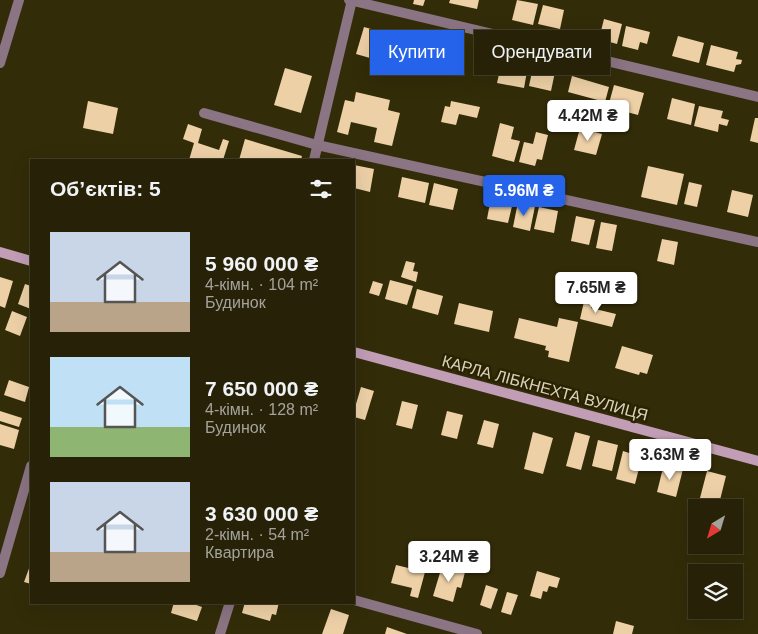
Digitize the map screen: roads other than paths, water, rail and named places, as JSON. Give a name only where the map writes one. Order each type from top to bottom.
[{"type":"street","points":[[0,63],[19,0]]},
{"type":"street","points":[[314,159],[351,0],[758,97]]},
{"type":"street","points":[[204,113],[317,145],[758,242]]},
{"type":"street","points":[[0,252],[30,261]]},
{"type":"street","name":"КАРЛА ЛІБКНЕХТА ВУЛИЦЯ","points":[[355,352],[758,461]]},
{"type":"street","points":[[0,573],[30,469]]},
{"type":"street","points":[[355,600],[477,634]]},
{"type":"street","points":[[220,634],[229,604]]}]
